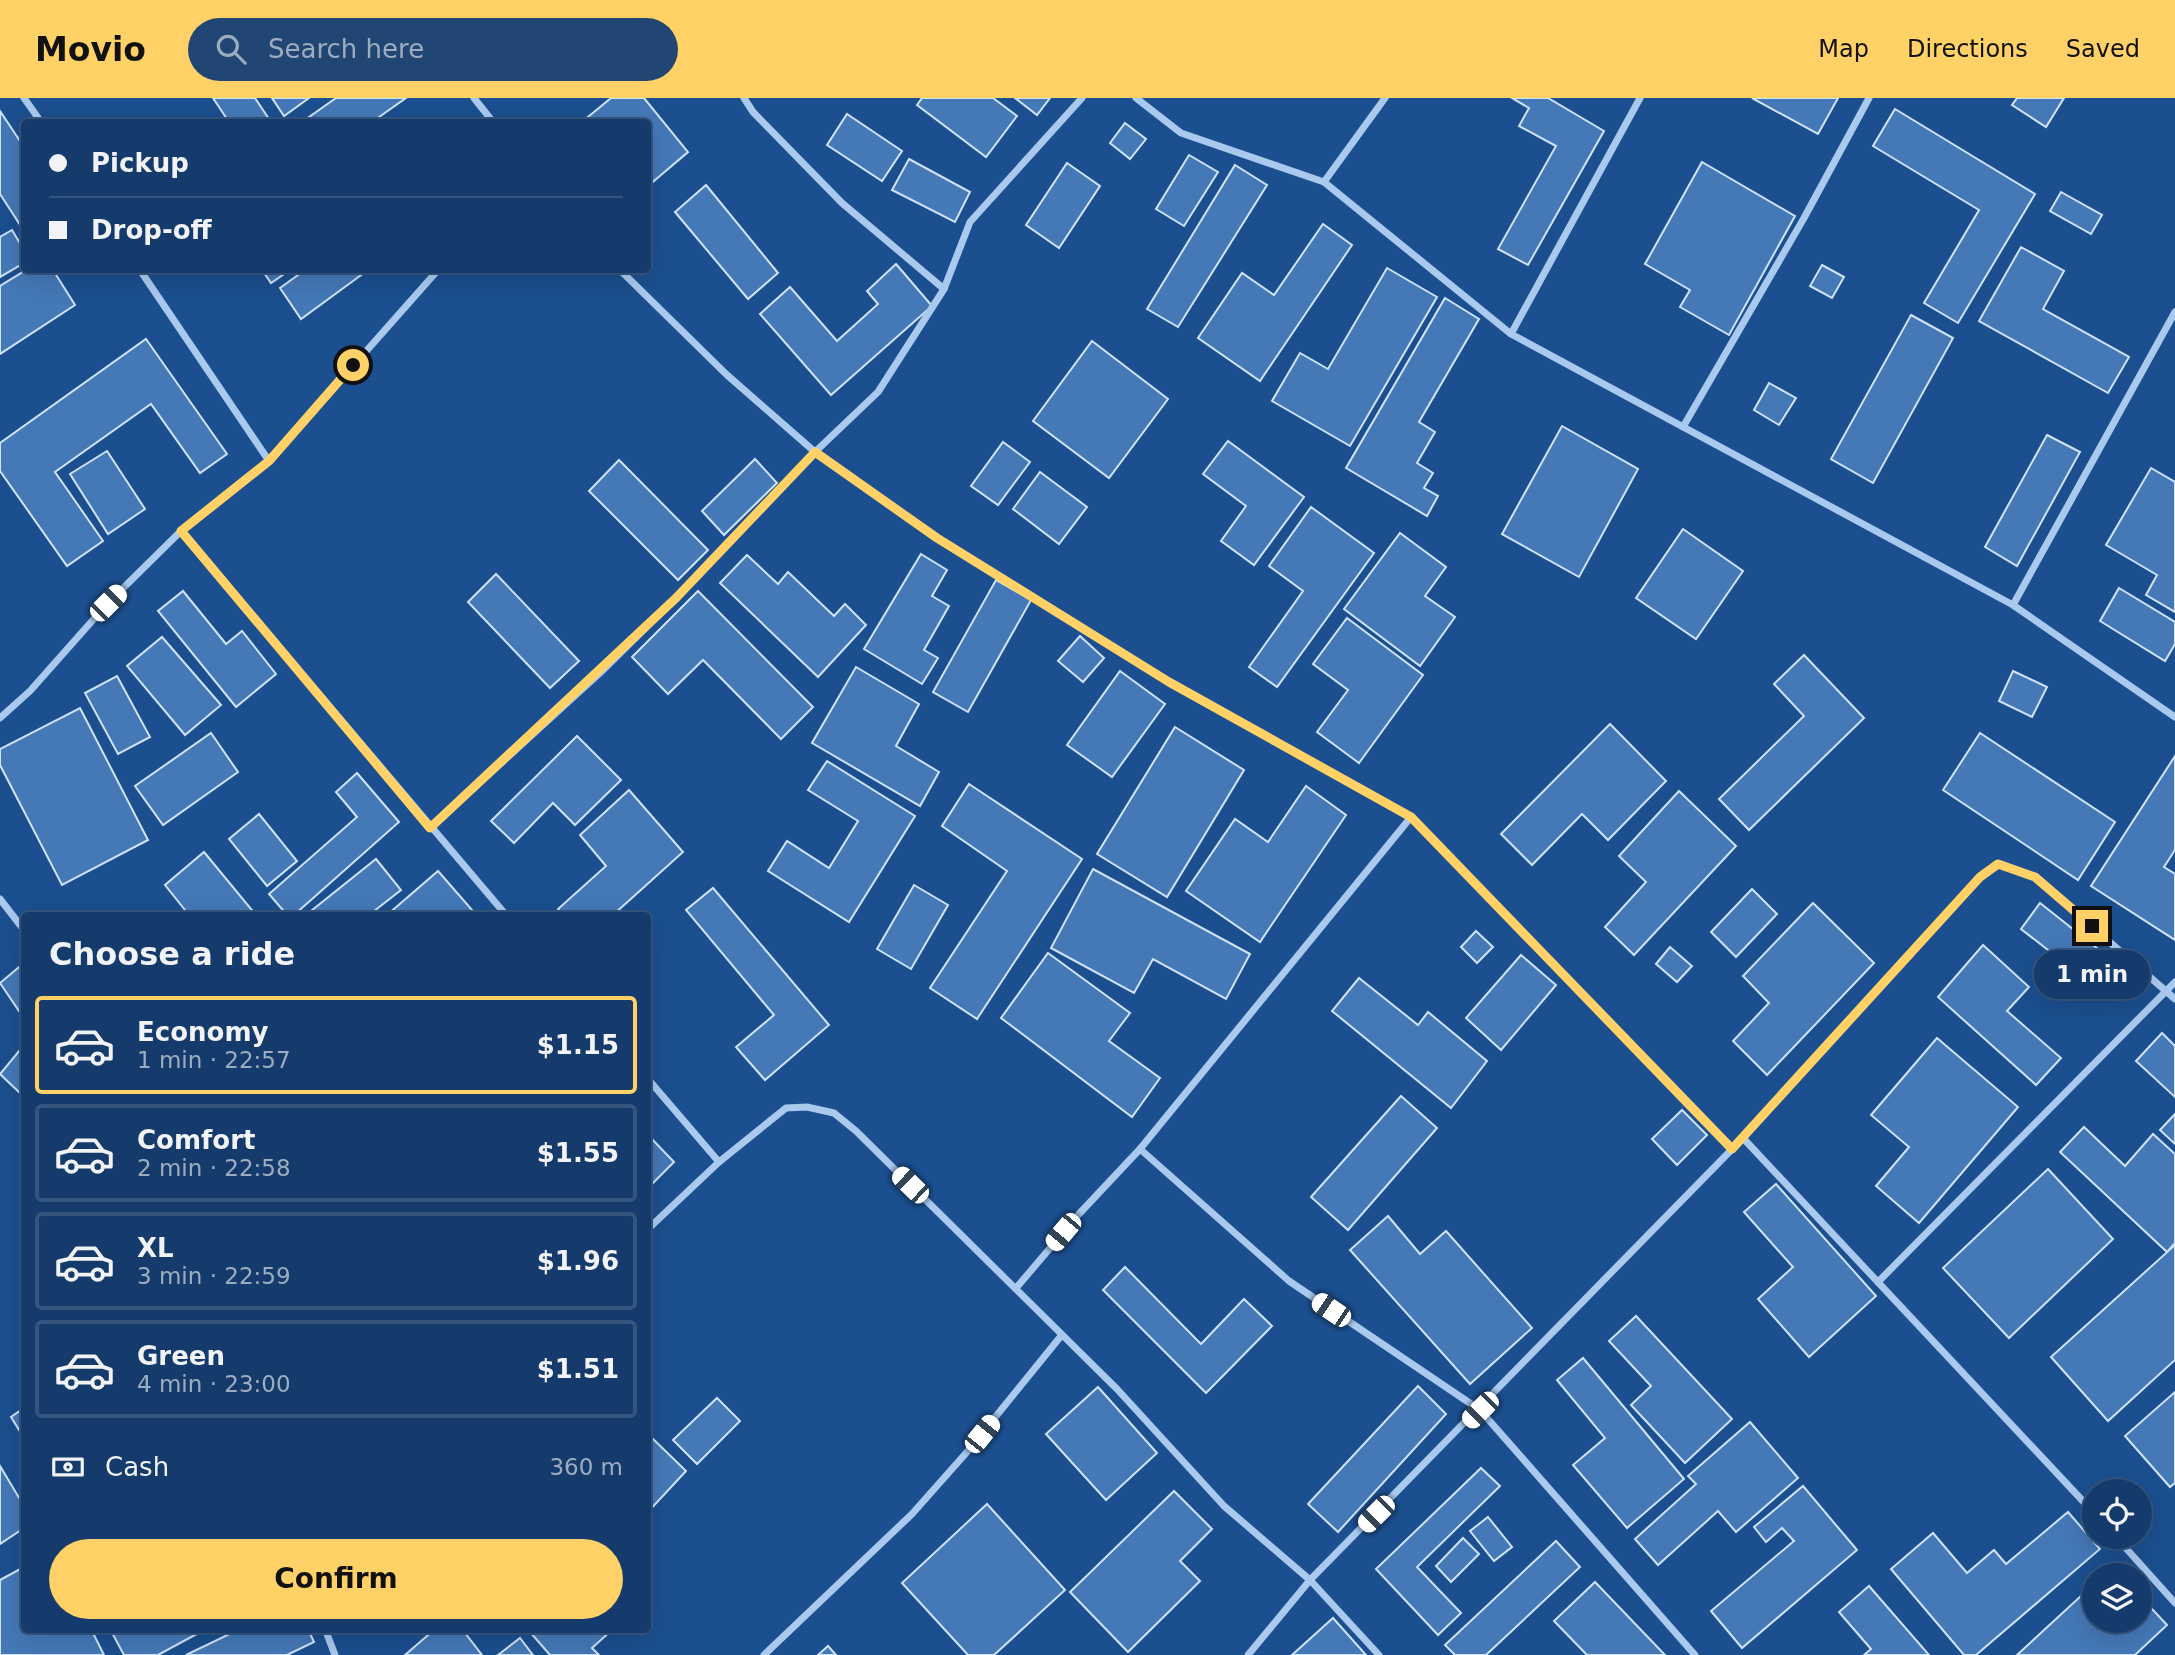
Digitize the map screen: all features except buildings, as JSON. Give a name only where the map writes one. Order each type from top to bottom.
[{"type":"street","points":[[24,98],[39,119]]},
{"type":"street","points":[[474,98],[492,119]]},
{"type":"street","points":[[744,98],[753,112],[842,203],[944,289]]},
{"type":"street","points":[[430,828],[667,608],[815,452],[878,392],[944,289],[970,222],[1082,98]]},
{"type":"street","points":[[1136,98],[1181,133],[1324,182],[1511,334],[2013,605],[2175,717]]},
{"type":"street","points":[[1324,182],[1385,98]]},
{"type":"street","points":[[1511,334],[1640,98]]},
{"type":"street","points":[[1683,427],[1804,218],[1869,98]]},
{"type":"street","points":[[142,273],[269,461]]},
{"type":"street","points":[[0,718],[30,691],[108,603],[181,531],[269,461],[435,273]]},
{"type":"street","points":[[623,273],[727,375],[815,452],[937,538],[1158,674],[1411,817],[1732,1149]]},
{"type":"street","points":[[2013,605],[2175,312]]},
{"type":"street","points":[[181,531],[503,912]]},
{"type":"street","points":[[1017,1287],[1079,1214],[1140,1149],[1411,817]]},
{"type":"street","points":[[1248,1655],[1310,1580],[1480,1410],[1743,1138],[1980,877],[1998,864],[2035,877],[2175,999]]},
{"type":"street","points":[[0,899],[21,926]]},
{"type":"street","points":[[1878,1282],[2175,982]]},
{"type":"street","points":[[651,1083],[719,1162]]},
{"type":"street","points":[[651,1226],[719,1162],[786,1108],[807,1107],[834,1113],[856,1130],[1017,1287],[1061,1336],[1117,1389],[1224,1506],[1310,1580],[1379,1655]]},
{"type":"street","points":[[1743,1138],[2082,1500]]},
{"type":"street","points":[[1140,1149],[1289,1281],[1480,1410],[1695,1655]]},
{"type":"street","points":[[764,1655],[912,1514],[967,1452],[1061,1336]]},
{"type":"street","points":[[2126,1549],[2175,1604]]},
{"type":"street","points":[[327,1633],[335,1655]]},
{"type":"route","points":[[353,365],[269,461],[181,531],[430,828],[601,671],[676,598],[815,452],[937,538],[1169,682],[1411,817],[1732,1149],[1980,877],[1998,864],[2035,877],[2092,926]]}]
